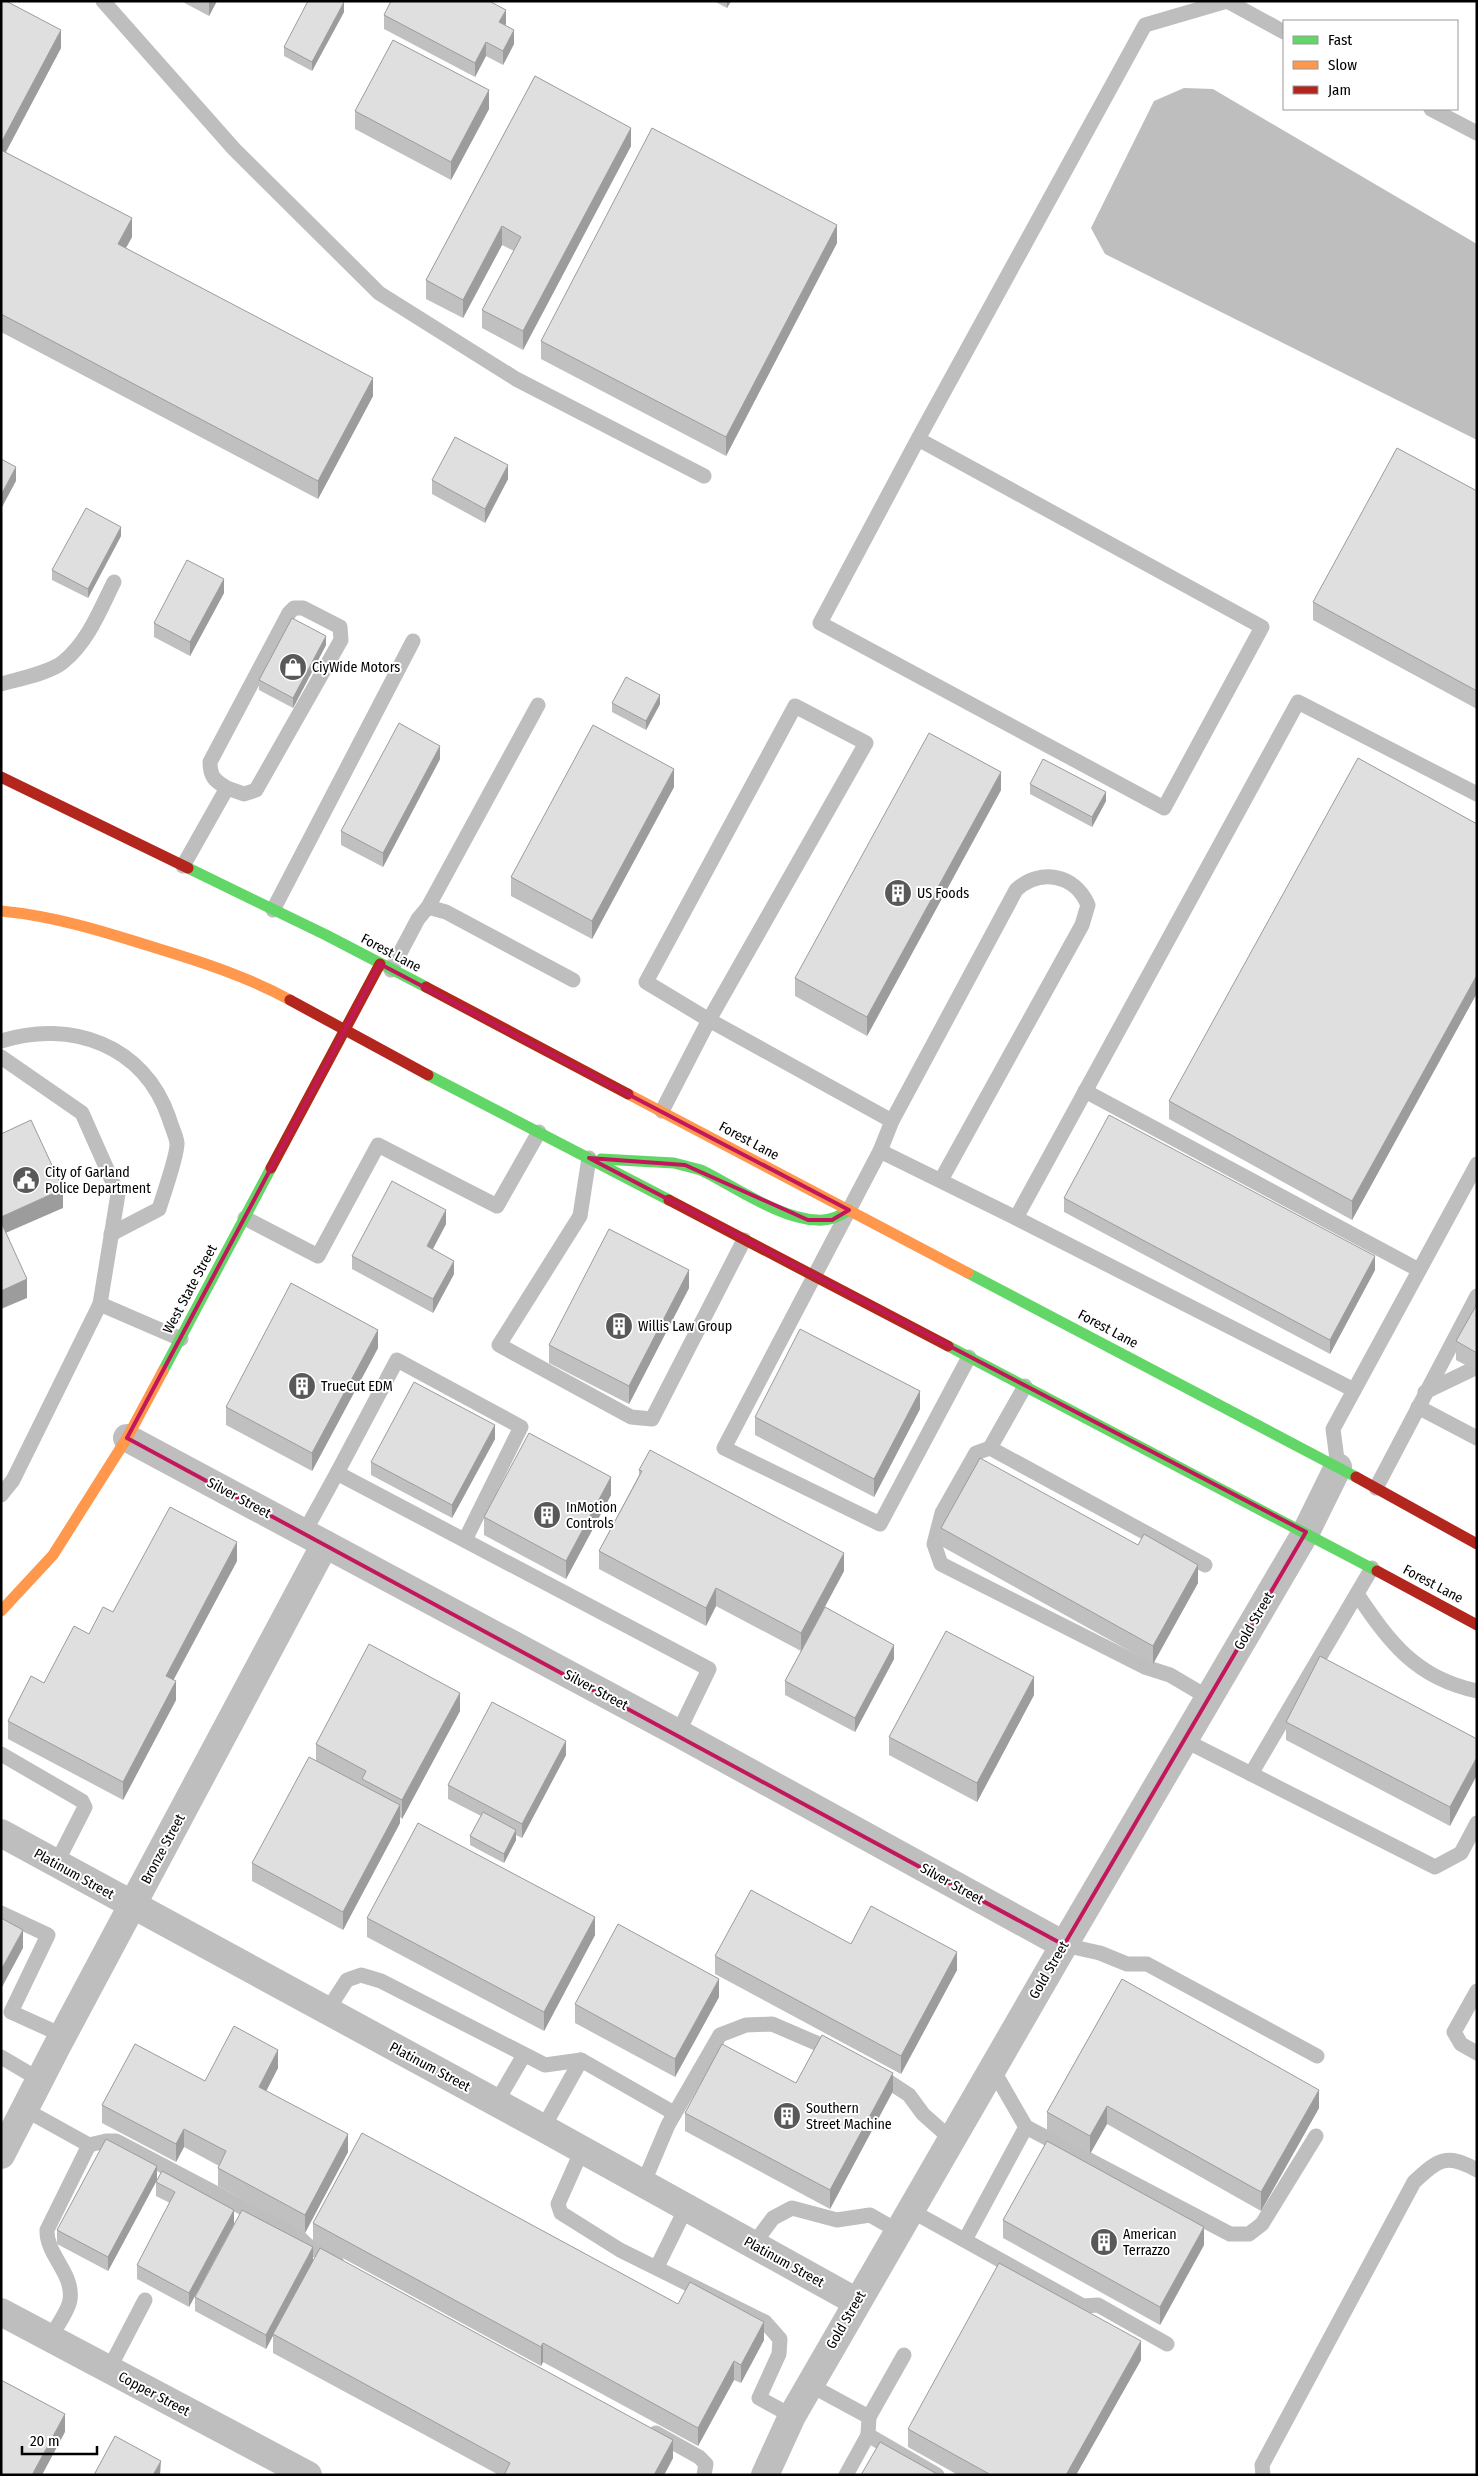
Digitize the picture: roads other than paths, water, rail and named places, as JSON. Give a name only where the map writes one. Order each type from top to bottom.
[{"type":"main road","name":"Forest Lane","points":[[1,778],[273,910],[385,967],[1338,1467],[1477,1544]]},
{"type":"main road","name":"Forest Lane","points":[[1,911],[34,914],[90,927],[213,966],[268,988],[344,1030],[744,1240],[1306,1532],[1477,1625]]},
{"type":"main road","name":"West State Street","points":[[1,1611],[53,1555],[127,1438],[181,1340],[344,1030],[385,967]]},
{"type":"main road","points":[[589,1158],[685,1165],[733,1185],[782,1211],[808,1220],[832,1220],[849,1210]]},
{"type":"street","name":"Silver Street","points":[[127,1438],[678,1733],[1064,1945]]},
{"type":"street","name":"Gold Street","points":[[765,2475],[792,2416],[992,2068],[1306,1532],[1338,1467]]},
{"type":"street","name":"Bronze Street","points":[[1,2155],[62,2035],[132,1906],[314,1539]]},
{"type":"street","name":"Platinum Street","points":[[1,1833],[132,1906],[544,2128],[857,2302]]},
{"type":"street","name":"Copper Street","points":[[1,2312],[308,2475]]},
{"type":"lane","points":[[103,1],[234,149],[379,293],[516,379],[704,476]]},
{"type":"lane","points":[[918,439],[1262,627],[1164,808],[820,623],[918,439],[1145,26],[1227,1],[1283,31]]},
{"type":"lane","points":[[1433,110],[1477,133]]},
{"type":"lane","points":[[1,684],[29,676],[62,663],[87,636],[114,582]]},
{"type":"lane","points":[[294,608],[303,608],[340,627],[341,640],[256,790],[244,794],[228,788],[215,780],[210,773],[210,762],[289,613],[294,608]]},
{"type":"lane","points":[[273,910],[413,641]]},
{"type":"lane","points":[[1016,1218],[1298,702],[1477,794]]},
{"type":"lane","points":[[385,967],[418,919],[428,908],[538,705]]},
{"type":"lane","points":[[662,1112],[709,1020],[866,744],[795,706],[646,982],[709,1020],[892,1121]]},
{"type":"lane","points":[[183,866],[228,788]]},
{"type":"lane","points":[[941,1180],[1082,925],[1088,905],[1083,892],[1065,880],[1038,876],[1026,881],[1016,890],[892,1121],[880,1151],[816,1276],[724,1448],[880,1524],[970,1357]]},
{"type":"lane","points":[[428,908],[446,912],[573,980]]},
{"type":"lane","points":[[1,1042],[22,1035],[70,1033],[107,1045],[133,1062],[162,1098],[178,1144],[159,1209],[111,1234]]},
{"type":"lane","points":[[1,1057],[82,1113],[118,1194],[100,1304],[13,1480],[1,1495]]},
{"type":"lane","points":[[1085,1091],[1419,1270]]},
{"type":"lane","points":[[245,1218],[318,1256],[378,1145],[497,1206],[539,1132]]},
{"type":"lane","points":[[880,1151],[941,1180],[1354,1390]]},
{"type":"lane","points":[[589,1158],[580,1216],[499,1345],[631,1417],[652,1419],[744,1240]]},
{"type":"lane","points":[[1338,1467],[1333,1429],[1477,1164]]},
{"type":"lane","points":[[1376,1488],[1477,1296]]},
{"type":"lane","points":[[100,1304],[181,1340]]},
{"type":"lane","points":[[314,1539],[337,1473],[397,1360],[521,1426],[465,1540]]},
{"type":"lane","points":[[1425,1392],[1473,1369]]},
{"type":"lane","points":[[1025,1386],[990,1448],[976,1453],[942,1513],[934,1544],[941,1564],[1145,1667],[1170,1675],[1209,1698]]},
{"type":"lane","points":[[1418,1407],[1477,1438]]},
{"type":"lane","points":[[990,1448],[1205,1566]]},
{"type":"lane","points":[[337,1473],[708,1669],[678,1733]]},
{"type":"lane","points":[[1251,1774],[1372,1568]]},
{"type":"lane","points":[[1357,1594],[1400,1652],[1421,1670],[1449,1684],[1477,1690]]},
{"type":"lane","points":[[1184,1740],[1435,1868],[1461,1852],[1477,1823]]},
{"type":"lane","points":[[1,1754],[82,1801],[85,1806],[56,1864]]},
{"type":"lane","points":[[1,1913],[48,1935],[12,2012],[62,2035]]},
{"type":"lane","points":[[1064,1945],[1100,1953],[1127,1964],[1147,1964],[1317,2056]]},
{"type":"lane","points":[[327,2011],[347,1980],[361,1975],[381,1981],[545,2065],[581,2060],[674,2113]]},
{"type":"lane","points":[[1477,1991],[1454,2032],[1460,2044],[1477,2052]]},
{"type":"lane","points":[[643,2184],[674,2113],[720,2035],[746,2025],[772,2024],[847,2057]]},
{"type":"lane","points":[[496,2103],[524,2055]]},
{"type":"lane","points":[[1,2057],[40,2080]]},
{"type":"lane","points":[[544,2128],[581,2060]]},
{"type":"lane","points":[[862,2066],[909,2095],[923,2114],[951,2139]]},
{"type":"lane","points":[[992,2068],[1026,2127],[1230,2234],[1249,2234],[1262,2224],[1316,2136]]},
{"type":"lane","points":[[24,2109],[89,2145],[106,2140],[116,2141],[299,2237],[307,2245],[350,2268]]},
{"type":"lane","points":[[965,2240],[1026,2127]]},
{"type":"lane","points":[[50,2338],[70,2301],[70,2289],[64,2272],[46,2240],[47,2230],[89,2145]]},
{"type":"lane","points":[[582,2150],[558,2204],[562,2213],[620,2250],[765,2322],[780,2339],[779,2354],[759,2398],[792,2416]]},
{"type":"lane","points":[[1263,2475],[1262,2464],[1414,2182],[1435,2163],[1458,2160],[1477,2170]]},
{"type":"lane","points":[[657,2267],[686,2208]]},
{"type":"lane","points":[[753,2245],[773,2218],[792,2208],[837,2220],[870,2215],[904,2221],[965,2240],[1083,2306],[1098,2305],[1167,2344]]},
{"type":"lane","points":[[109,2370],[145,2300]]},
{"type":"lane","points":[[846,2475],[868,2435],[869,2417],[904,2355]]},
{"type":"lane","points":[[810,2385],[869,2417]]},
{"type":"lane","points":[[641,2425],[699,2457],[706,2464],[704,2475]]},
{"type":"lane","points":[[868,2435],[938,2475]]},
{"type":"place","name":"CiyWide Motors","points":[[293,667]]},
{"type":"place","name":"US Foods","points":[[898,893]]},
{"type":"place","name":"City of Garland Police Department","points":[[26,1180]]},
{"type":"place","name":"Willis Law Group","points":[[619,1326]]},
{"type":"place","name":"TrueCut EDM","points":[[302,1386]]},
{"type":"place","name":"InMotion Controls","points":[[547,1515]]},
{"type":"place","name":"Southern Street Machine","points":[[787,2116]]},
{"type":"place","name":"American Terrazzo","points":[[1104,2242]]}]
